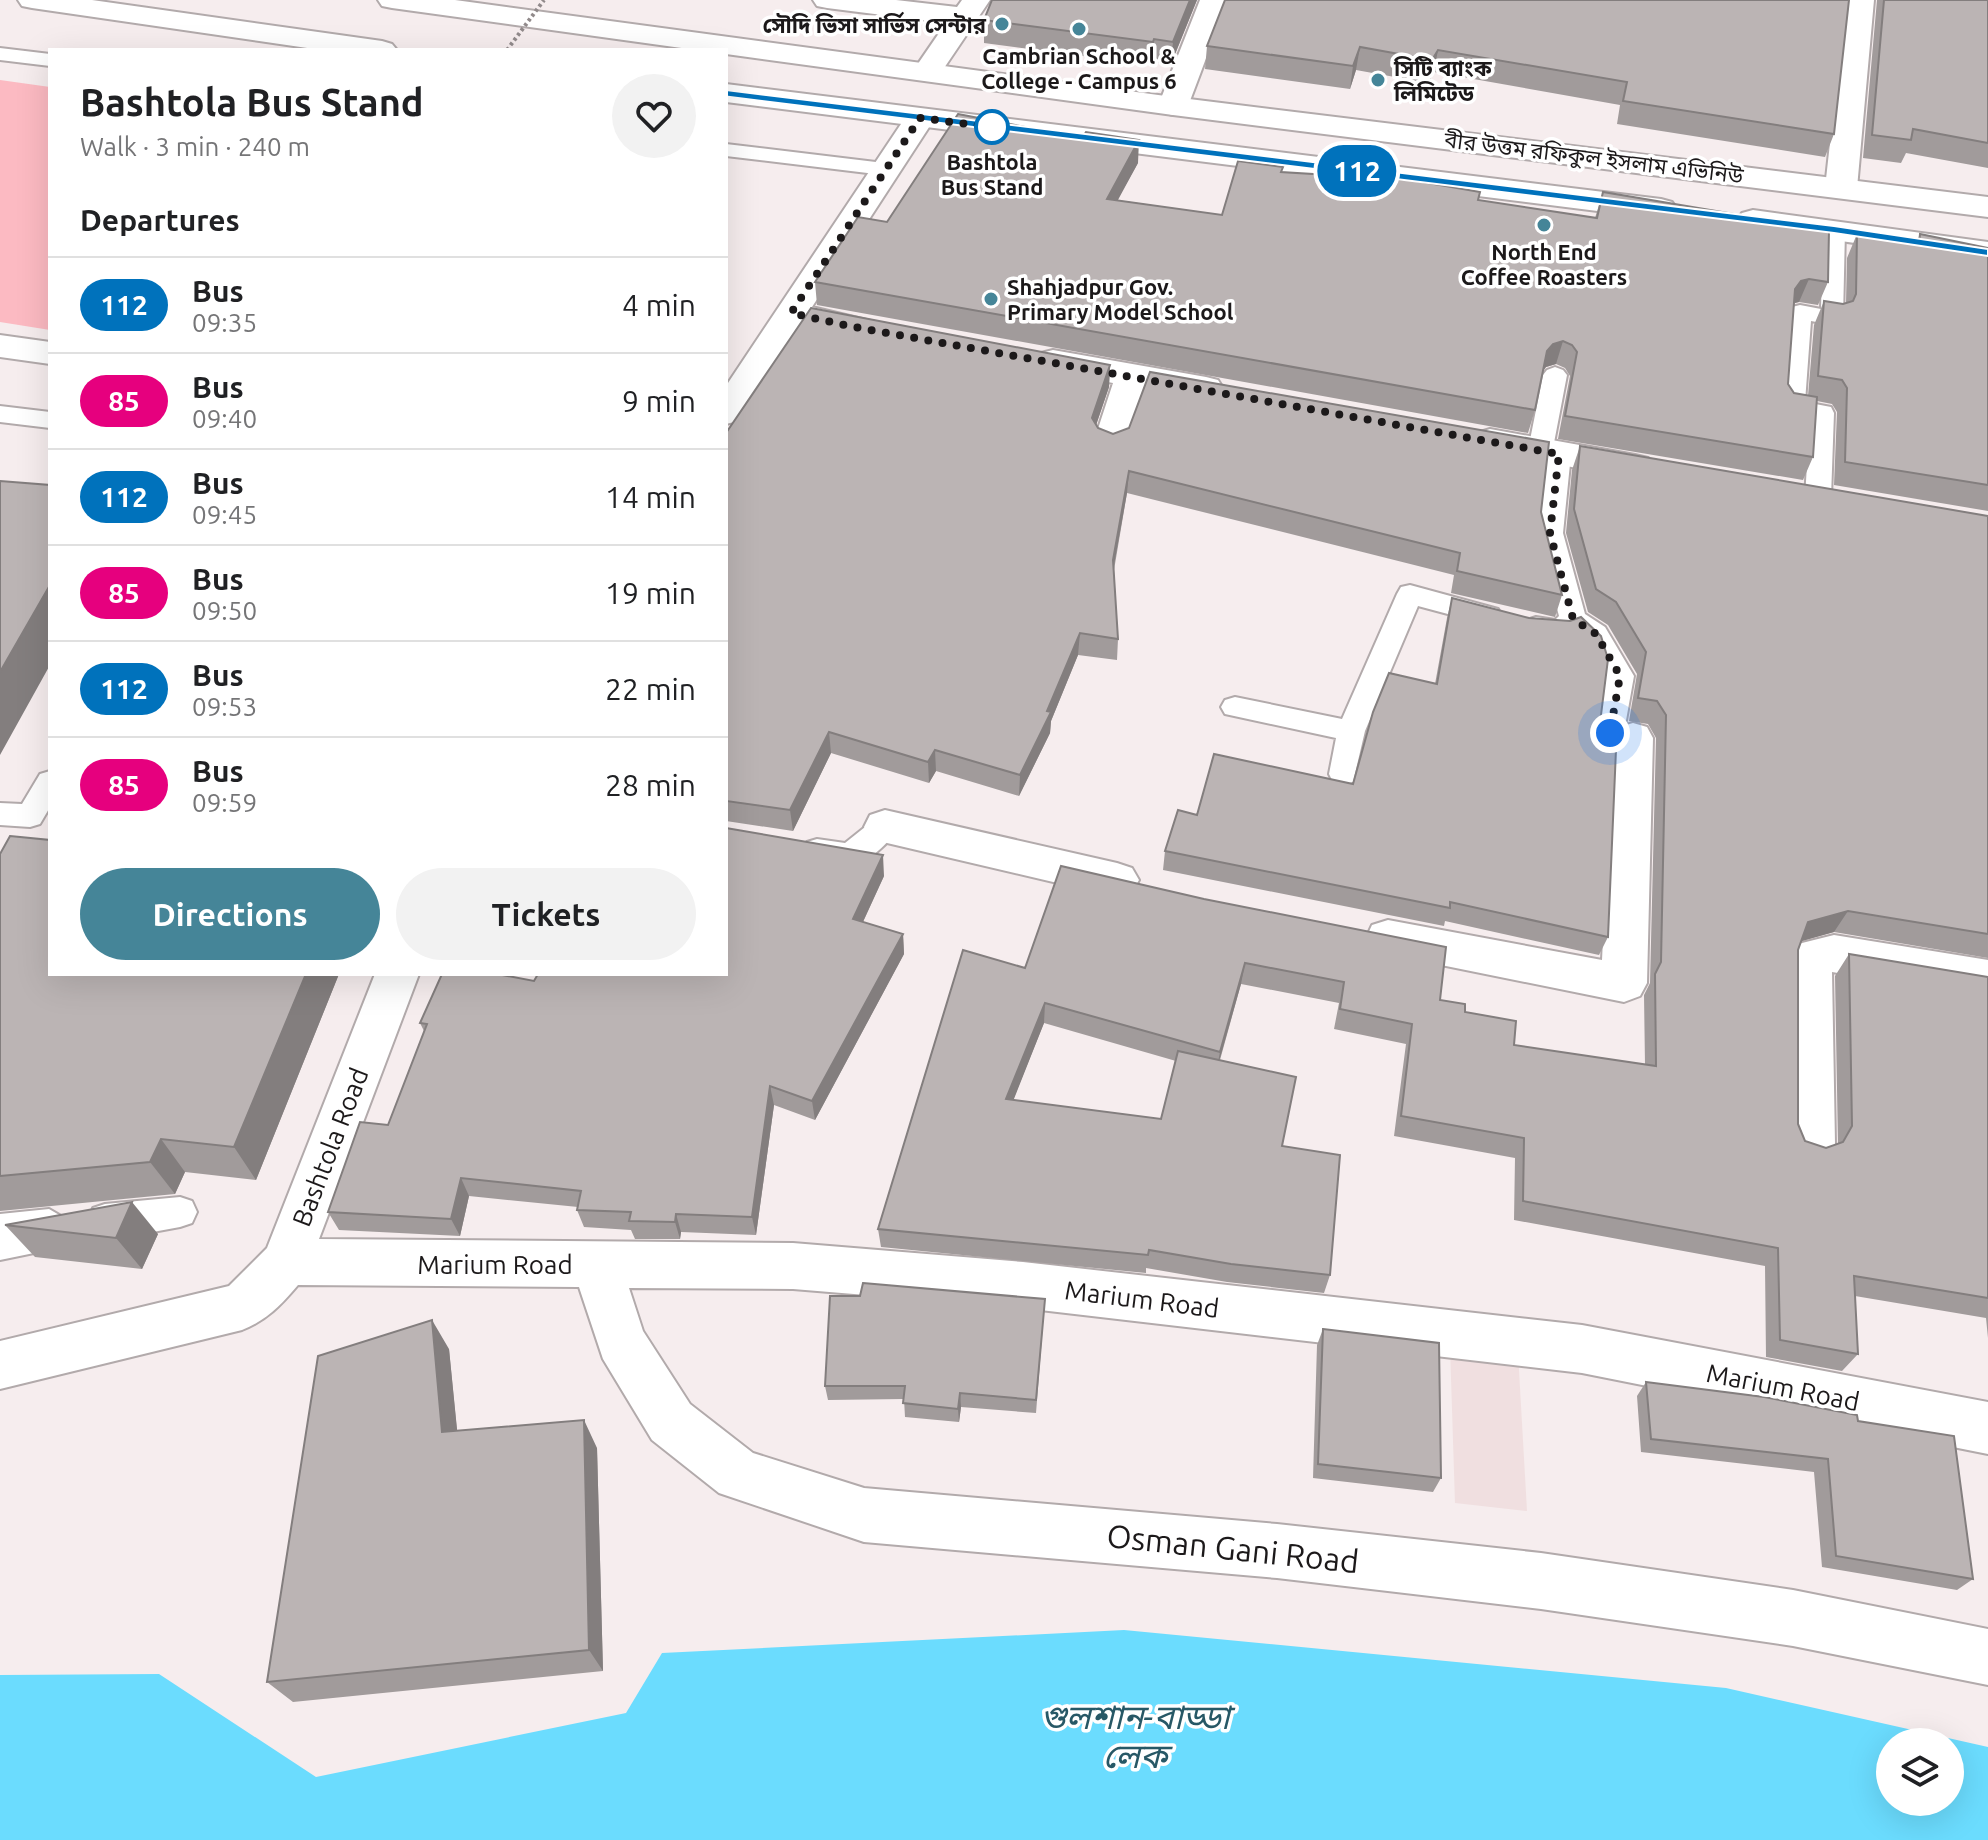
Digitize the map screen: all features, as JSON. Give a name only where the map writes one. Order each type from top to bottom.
[{"type":"street","points":[[32,0],[101,4],[370,48]]},
{"type":"street","points":[[827,0],[970,8]]},
{"type":"street","points":[[1173,106],[1214,0]]},
{"type":"street","points":[[1841,188],[1860,0]]},
{"type":"street","name":"বীর উত্তম রফিকুল ইসলাম এভিনিউ","points":[[405,1],[1173,106],[1988,207]]},
{"type":"street","points":[[928,71],[970,8]]},
{"type":"street","name":"বীর উত্তম রফিকুল ইসলাম এভিনিউ","points":[[728,93],[1691,212]]},
{"type":"street","points":[[728,410],[920,118]]},
{"type":"street","name":"বীর উত্তম রফিকুল ইসলাম এভিনিউ","points":[[1723,216],[1988,252]]},
{"type":"street","points":[[791,313],[898,334]]},
{"type":"street","points":[[0,346],[48,353]]},
{"type":"street","points":[[1020,355],[1243,395]]},
{"type":"street","points":[[1112,441],[1133,375]]},
{"type":"street","points":[[1462,436],[1666,472]]},
{"type":"street","points":[[1352,931],[1624,983],[1633,738]]},
{"type":"street","points":[[885,827],[1156,889]]},
{"type":"street","points":[[1811,1144],[1810,971],[1814,957],[1834,953],[1988,979]]},
{"type":"street","name":"Bashtola Road","points":[[0,1365],[242,1306],[260,1292],[286,1262],[396,976]]},
{"type":"street","name":"Marium Road","points":[[286,1262],[793,1266],[1008,1284],[1582,1349],[1988,1428]]},
{"type":"street","name":"Osman Gani Road","points":[[597,1265],[621,1342],[671,1422],[738,1474],[864,1515],[1277,1551],[1541,1581],[1793,1618],[1988,1657]]},
{"type":"lane","points":[[0,54],[48,60]]},
{"type":"lane","points":[[728,150],[884,169]]},
{"type":"lane","points":[[1818,497],[1822,413],[1793,407],[1800,312],[1832,318],[1834,230]]},
{"type":"lane","points":[[1555,375],[1550,452],[1550,533],[1573,619],[1596,634],[1620,676],[1610,733],[1633,738]]},
{"type":"lane","points":[[0,414],[48,420]]},
{"type":"lane","points":[[1343,774],[1351,731],[1410,594],[1520,624],[1561,630],[1573,619]]},
{"type":"lane","points":[[1235,707],[1351,731]]},
{"type":"lane","points":[[0,814],[30,816],[48,785]]},
{"type":"lane","points":[[788,845],[850,855],[885,827]]},
{"type":"lane","points":[[0,1229],[180,1212],[0,1245]]},
{"type":"path","points":[[508,48],[544,0]]},
{"type":"shaded area","points":[[0,80],[48,87],[48,330],[0,322]]},
{"type":"shaded area","points":[[1450,1346],[1518,1353],[1527,1511],[1455,1503]]},
{"type":"water","name":"গুলশান-বাড্ডা লেক","points":[[1124,1630],[1726,1688],[1904,1728],[1876,1728],[1876,1816],[1964,1816],[1964,1742],[1988,1747],[1988,1840],[0,1840],[0,1675],[159,1674],[316,1777],[626,1713],[662,1653]]},
{"type":"building","points":[[992,0],[1190,0],[1173,42],[1154,39],[1153,42],[984,20]]},
{"type":"building","points":[[1225,0],[1849,0],[1834,134],[1623,101],[1627,82],[1438,50],[1432,60],[1360,47],[1353,66],[1207,46]]},
{"type":"building","points":[[1884,0],[1988,0],[1988,143],[1913,129],[1911,140],[1872,135]]},
{"type":"building","points":[[958,114],[1082,138],[1086,132],[1139,140],[1107,199],[1222,215],[1238,161],[1283,167],[1281,172],[1411,180],[1480,192],[1478,200],[1597,218],[1603,192],[1829,230],[1828,282],[1809,279],[1801,281],[1795,289],[1788,384],[1794,393],[1817,397],[1813,457],[1565,416],[1577,352],[1572,345],[1563,341],[1553,344],[1547,351],[1535,410],[815,282],[858,217],[887,222]]},
{"type":"building","points":[[1857,234],[1919,244],[1920,234],[1988,248],[1988,485],[1845,462],[1847,388],[1842,380],[1818,376],[1824,301],[1843,304],[1853,301],[1856,294]]},
{"type":"building","points":[[811,308],[1110,365],[1092,418],[1098,428],[1113,434],[1129,428],[1150,372],[1549,442],[1541,512],[1562,595],[1457,571],[1460,553],[1129,471],[1113,560],[1118,639],[1080,633],[1047,711],[1051,712],[1020,775],[935,750],[928,762],[829,732],[790,810],[728,801],[728,430]]},
{"type":"building","points":[[1580,446],[1988,516],[1988,934],[1848,911],[1808,922],[1798,950],[1798,1124],[1805,1141],[1826,1148],[1843,1142],[1852,1126],[1849,954],[1988,977],[1988,1298],[1854,1276],[1858,1354],[1780,1340],[1778,1248],[1523,1201],[1524,1138],[1401,1116],[1412,1024],[1340,1009],[1344,982],[1245,963],[1220,1052],[1045,1003],[1006,1099],[1161,1119],[1178,1051],[1296,1077],[1282,1146],[1340,1155],[1330,1275],[1231,1264],[1149,1250],[1148,1255],[878,1229],[963,950],[1025,968],[1061,866],[1204,899],[1446,947],[1440,1000],[1465,1004],[1465,1012],[1516,1021],[1514,1045],[1656,1066],[1655,974],[1661,962],[1666,715],[1657,701],[1638,698],[1646,652],[1616,602],[1596,589],[1574,509]]},
{"type":"building","points":[[0,481],[48,485],[48,588],[0,672]]},
{"type":"building","points":[[1452,598],[1529,618],[1570,621],[1581,617],[1601,636],[1608,659],[1601,715],[1607,724],[1617,726],[1608,937],[1450,902],[1450,908],[1165,851],[1178,810],[1197,815],[1214,754],[1353,784],[1373,712],[1389,673],[1437,684]]},
{"type":"building","points":[[728,828],[883,855],[853,919],[903,934],[812,1101],[770,1086],[752,1217],[676,1214],[675,1222],[629,1221],[631,1212],[577,1210],[581,1191],[461,1178],[451,1219],[328,1212],[360,1122],[388,1125],[427,1024],[420,1023],[441,976],[508,976],[534,981],[537,976],[728,976]]},
{"type":"building","points":[[10,836],[48,840],[48,976],[305,976],[234,1147],[161,1139],[150,1162],[0,1176],[0,854]]},
{"type":"building","points":[[132,1202],[116,1238],[5,1225]]},
{"type":"building","points":[[863,1283],[1045,1299],[1036,1400],[960,1393],[958,1409],[903,1403],[905,1386],[825,1386],[830,1296],[860,1296]]},
{"type":"building","points":[[432,1320],[442,1432],[584,1420],[589,1650],[267,1682],[318,1356]]},
{"type":"building","points":[[1323,1329],[1439,1343],[1441,1478],[1318,1464]]},
{"type":"building","points":[[1646,1382],[1764,1397],[1857,1415],[1858,1421],[1954,1436],[1973,1579],[1836,1556],[1828,1459],[1651,1439]]},
{"type":"bus line","name":"112","points":[[728,93],[1834,230],[1988,252]]},
{"type":"place","name":"সৌদি ভিসা সার্ভিস সেন্টার","points":[[1002,24]]},
{"type":"place","name":"Cambrian School & College - Campus 6","points":[[1079,29]]},
{"type":"place","name":"সিটি ব্যাংক লিমিটেড","points":[[1378,80]]},
{"type":"place","name":"Bashtola Bus Stand","points":[[992,127]]},
{"type":"place","name":"North End Coffee Roasters","points":[[1544,225]]},
{"type":"place","name":"Shahjadpur Gov. Primary Model School","points":[[991,299]]},
{"type":"route","points":[[992,127],[920,118],[791,313],[1559,454],[1550,533],[1573,619],[1596,634],[1620,676],[1610,733]]}]
